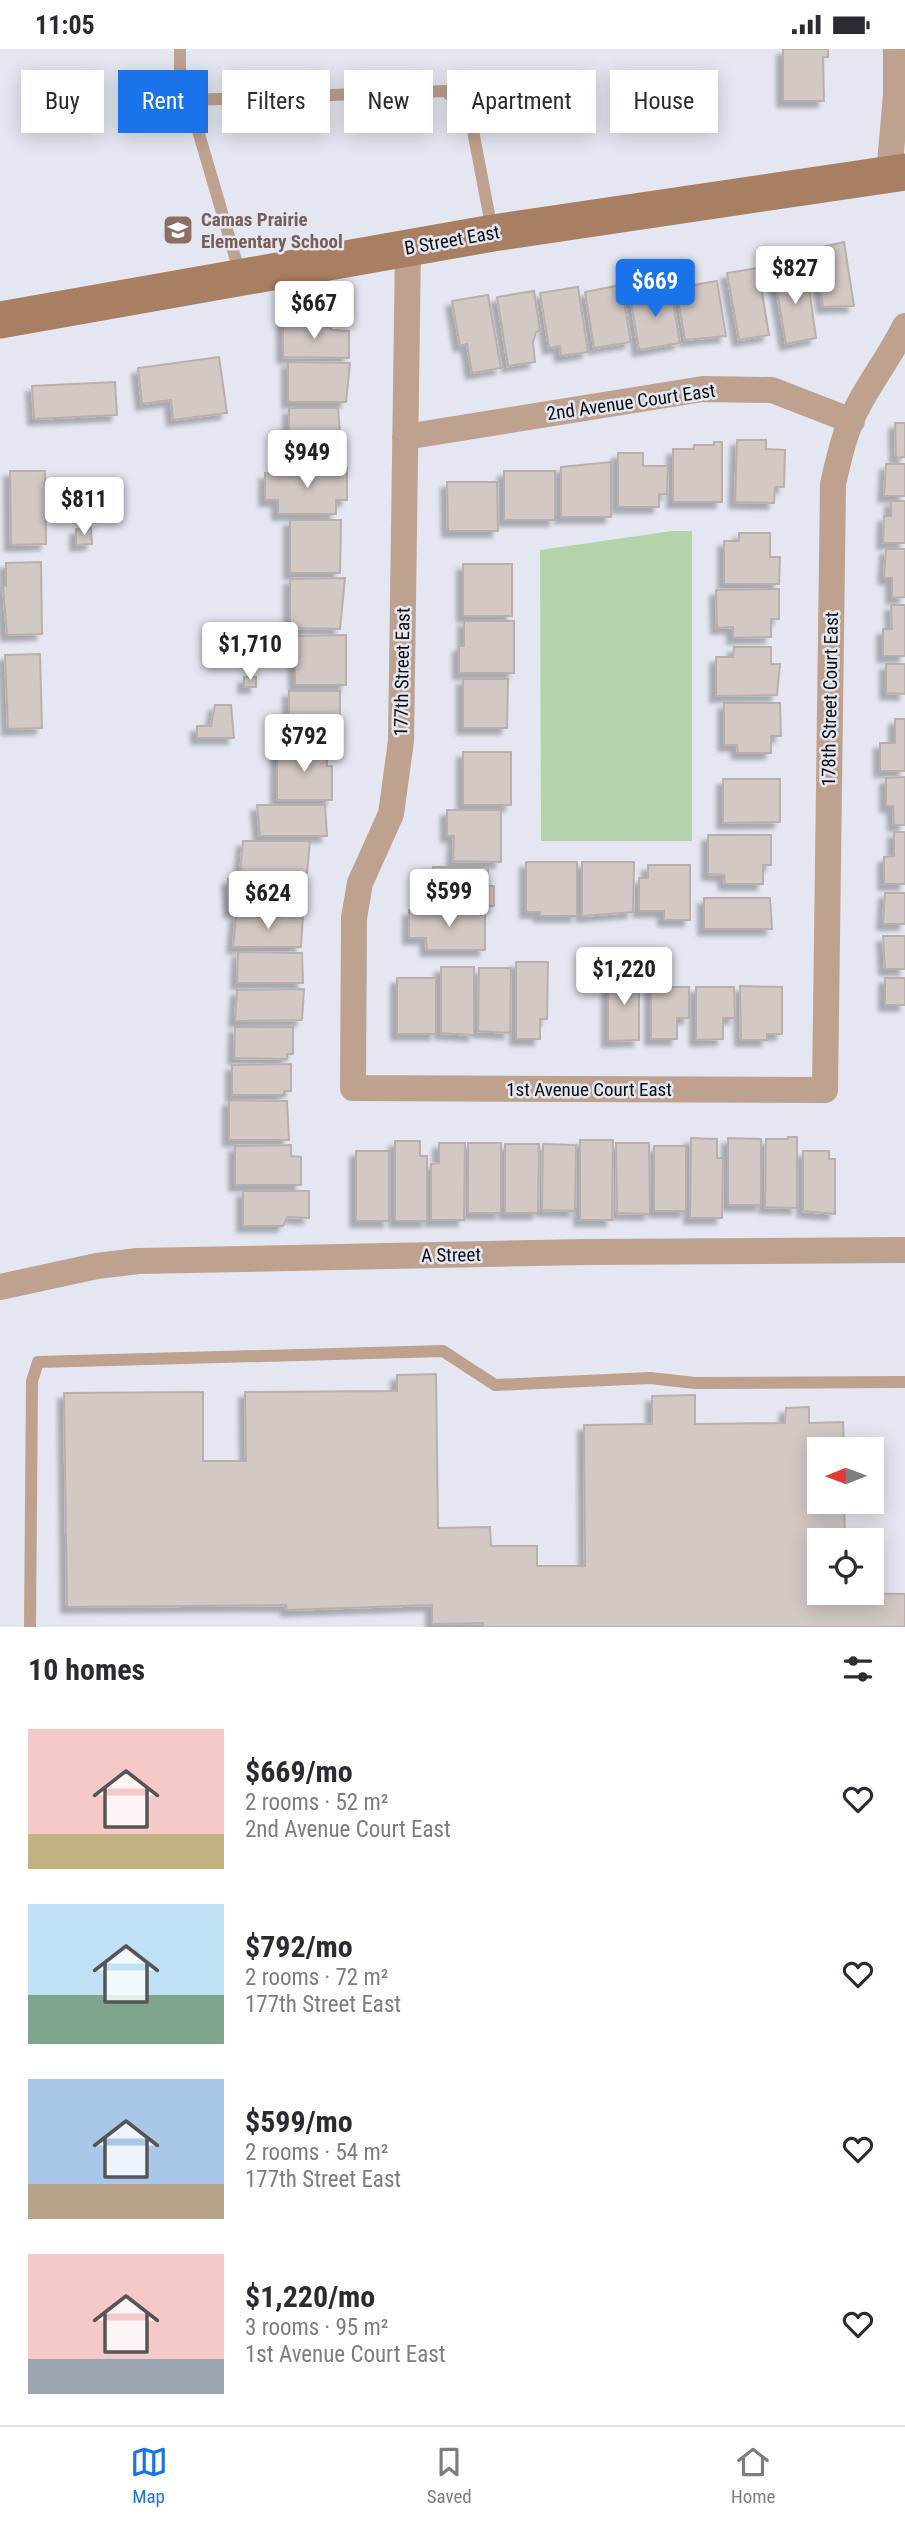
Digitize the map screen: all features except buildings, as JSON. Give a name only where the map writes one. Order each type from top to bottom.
[{"type":"street","points":[[896,49],[897,173]]},
{"type":"street","name":"B Street East","points":[[0,320],[492,233],[897,173]]},
{"type":"street","name":"177th Street East","points":[[353,1088],[354,918],[360,883],[391,814],[399,777],[408,248]]},
{"type":"street","name":"178th Street Court East","points":[[825,1090],[833,484],[842,444],[852,421],[905,326]]},
{"type":"street","name":"2nd Avenue Court East","points":[[405,437],[703,389],[772,390],[852,421]]},
{"type":"street","name":"1st Avenue Court East","points":[[353,1088],[825,1090]]},
{"type":"street","name":"A Street","points":[[0,1287],[44,1276],[138,1261],[586,1252],[905,1250]]},
{"type":"lane","points":[[180,49],[180,70]]},
{"type":"lane","points":[[208,99],[444,91],[469,110],[492,233]]},
{"type":"lane","points":[[199,133],[241,277]]},
{"type":"lane","points":[[30,1627],[32,1381],[38,1362],[443,1351],[495,1385],[650,1378],[695,1383],[905,1382]]},
{"type":"green space","points":[[672,531],[692,531],[692,841],[541,841],[540,550]]},
{"type":"place","name":"Camas Prairie Elementary School","points":[[178,230]]}]
